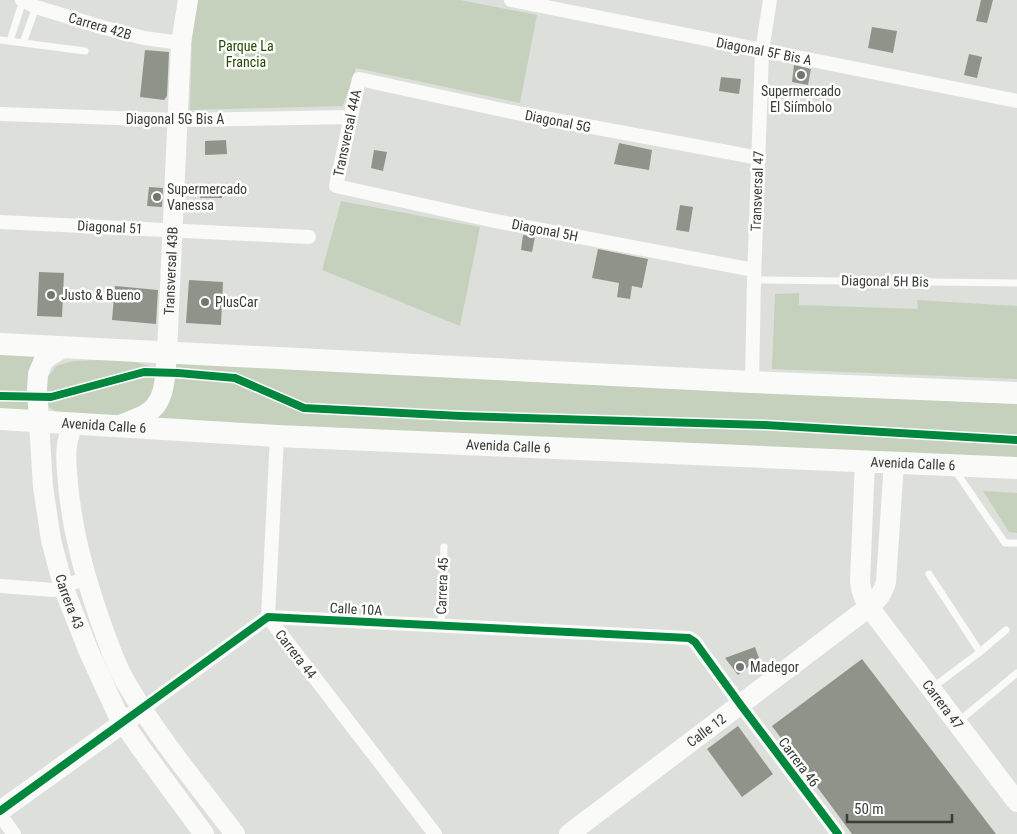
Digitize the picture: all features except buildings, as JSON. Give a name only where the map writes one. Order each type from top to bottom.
[{"type":"main road","points":[[0,344],[752,382],[1017,393]]},
{"type":"main road","name":"Avenida Calle 6","points":[[0,419],[277,436],[1017,468]]},
{"type":"street","name":"Carrera 42B","points":[[23,0],[36,7],[105,28],[144,38],[181,43]]},
{"type":"street","name":"Transversal 43B","points":[[118,426],[145,415],[153,409],[162,395],[164,383],[181,43],[188,0]]},
{"type":"street","name":"Diagonal 5F Bis A","points":[[512,0],[1017,101]]},
{"type":"street","name":"Transversal 47","points":[[752,382],[762,51],[770,0]]},
{"type":"street","name":"Diagonal 5G","points":[[359,79],[522,114],[759,158]]},
{"type":"street","name":"Transversal 44A","points":[[336,186],[359,79]]},
{"type":"street","name":"Diagonal 5G Bis A","points":[[0,114],[177,120],[351,117]]},
{"type":"street","name":"Diagonal 5H","points":[[336,186],[754,275]]},
{"type":"street","name":"Diagonal 51","points":[[0,222],[309,237]]},
{"type":"street","name":"Carrera 43","points":[[65,347],[43,362],[37,381],[43,487],[52,540],[64,587],[89,652],[118,715],[204,834]]},
{"type":"street","name":"Carrera 43","points":[[74,423],[67,442],[67,472],[72,522],[86,578],[118,666],[126,685],[142,710],[235,834]]},
{"type":"street","name":"Carrera 44","points":[[277,436],[268,617],[435,834]]},
{"type":"street","name":"Carrera 47","points":[[865,461],[861,590],[869,607],[1017,802]]},
{"type":"street","points":[[869,607],[880,597],[886,582],[894,462]]},
{"type":"street","points":[[0,586],[54,590],[86,578]]},
{"type":"street","name":"Calle 12","points":[[569,834],[869,607]]},
{"type":"street","points":[[0,811],[268,617]]},
{"type":"street","name":"Calle 10A","points":[[268,617],[689,638],[695,642],[740,704]]},
{"type":"street","name":"Carrera 46","points":[[740,704],[838,834]]},
{"type":"street","points":[[0,815],[14,834]]},
{"type":"lane","points":[[10,41],[23,0]]},
{"type":"lane","points":[[23,43],[36,7]]},
{"type":"lane","points":[[0,40],[85,51]]},
{"type":"lane","name":"Diagonal 5H Bis","points":[[754,275],[1017,283]]},
{"type":"lane","points":[[951,465],[1005,543],[1017,543]]},
{"type":"lane","name":"Carrera 45","points":[[440,626],[444,547]]},
{"type":"lane","points":[[929,574],[980,652]]},
{"type":"lane","points":[[931,689],[1006,630]]},
{"type":"lane","points":[[957,723],[1017,673]]},
{"type":"green space","name":"Parque La Francia","points":[[198,0],[460,0],[537,15],[520,103],[356,68],[343,106],[190,110],[192,33]]},
{"type":"green space","points":[[341,201],[480,227],[460,326],[322,270]]},
{"type":"green space","points":[[799,293],[799,305],[918,309],[917,300],[1017,306],[1017,379],[772,369],[775,294]]},
{"type":"green space","points":[[0,352],[44,353],[29,412],[0,411]]},
{"type":"green space","points":[[125,359],[150,366],[156,381],[147,408],[116,416],[60,414],[49,407],[45,389],[48,377],[56,366],[73,361]]},
{"type":"green space","points":[[174,363],[1017,404],[1017,458],[378,432],[156,419],[164,412],[169,403]]},
{"type":"green space","points":[[983,491],[1017,493],[1017,533],[1009,532]]},
{"type":"cycle path","points":[[0,396],[51,397],[144,372],[178,373],[235,378],[304,408],[461,416],[765,425],[1017,440]]},
{"type":"cycle path","points":[[0,811],[268,617],[689,638],[695,642],[838,834]]},
{"type":"place","name":"Supermercado El Siímbolo","points":[[801,75]]},
{"type":"place","name":"Supermercado Vanessa","points":[[157,197]]},
{"type":"place","name":"Justo & Bueno","points":[[51,295]]},
{"type":"place","name":"PlusCar","points":[[205,302]]},
{"type":"place","name":"Madegor","points":[[740,667]]}]
